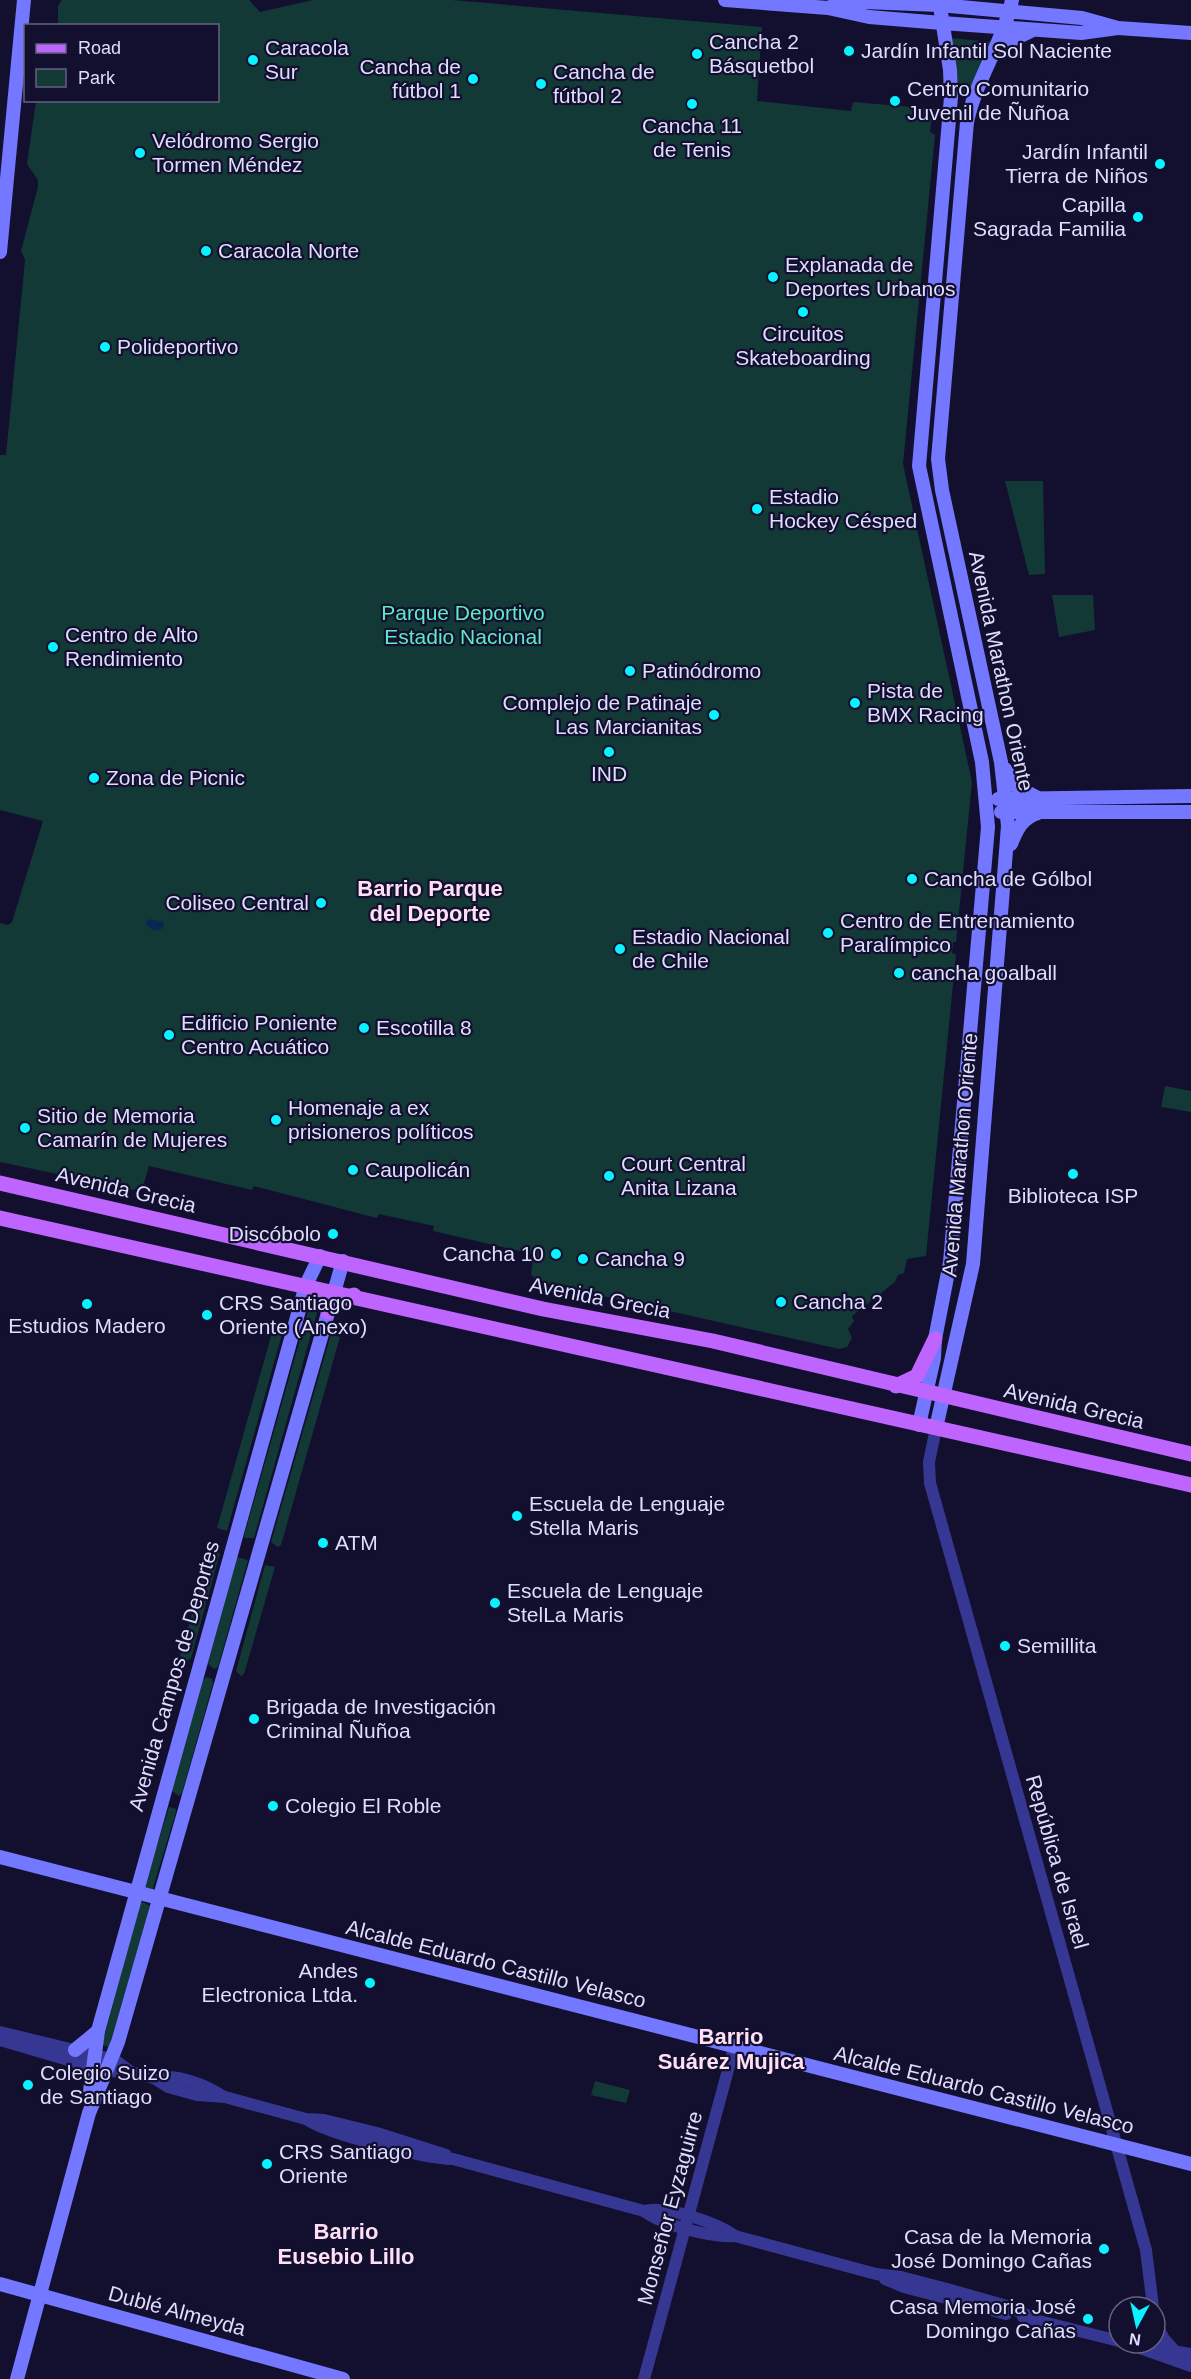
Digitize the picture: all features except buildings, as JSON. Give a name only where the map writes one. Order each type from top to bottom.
[{"type":"main road","points":[[0,252],[3,188],[24,0]]},
{"type":"main road","points":[[725,0],[828,8],[869,17],[942,23],[1089,33],[1118,28]]},
{"type":"main road","points":[[828,8],[864,2],[939,3],[977,9],[1010,6],[1092,20],[1118,28],[1191,33]]},
{"type":"main road","name":"Avenida Marathon Oriente","points":[[919,1425],[934,1358],[935,1339],[945,1292],[982,917],[987,805],[982,762],[919,466],[951,97],[950,70],[939,3]]},
{"type":"main road","name":"Avenida Marathon Oriente","points":[[936,1428],[973,1264],[1008,852],[1007,805],[1001,762],[942,490],[938,459],[967,122],[976,89],[1004,27],[1010,6]]},
{"type":"main road","points":[[942,23],[977,9]]},
{"type":"main road","points":[[991,57],[1010,41],[1035,29]]},
{"type":"main road","points":[[945,587],[962,583]]},
{"type":"main road","points":[[1001,762],[1017,787],[1044,805]]},
{"type":"main road","points":[[1008,852],[1019,825],[1044,805],[1191,796]]},
{"type":"main road","points":[[987,805],[1044,805],[1191,812]]},
{"type":"main road","points":[[982,917],[1003,918]]},
{"type":"main road","name":"Avenida Grecia","points":[[0,1184],[343,1261],[543,1309],[713,1341],[1191,1454]]},
{"type":"main road","points":[[0,1218],[354,1295],[1191,1485]]},
{"type":"main road","name":"Avenida Campos de Deportes","points":[[101,2063],[98,2031],[306,1285],[320,1256]]},
{"type":"main road","name":"Avenida Campos de Deportes","points":[[17,2379],[101,2063],[159,1899],[343,1261]]},
{"type":"main road","points":[[945,1292],[967,1296]]},
{"type":"main road","points":[[328,1311],[340,1300],[354,1295]]},
{"type":"main road","points":[[896,1386],[917,1376],[935,1339]]},
{"type":"main road","name":"Alcalde Eduardo Castillo Velasco","points":[[0,1857],[1191,2164]]},
{"type":"main road","points":[[75,2050],[98,2031]]},
{"type":"main road","name":"Dublé Almeyda","points":[[0,2284],[343,2379]]},
{"type":"street","name":"República de Israel","points":[[936,1428],[929,1462],[930,1483],[1149,2261],[1152,2295]]},
{"type":"street","points":[[0,2032],[75,2050],[101,2063]]},
{"type":"street","points":[[0,2040],[101,2063],[154,2078],[177,2078],[205,2086],[225,2097],[306,2119],[324,2120],[432,2148],[453,2159],[644,2211],[660,2221],[687,2222],[717,2236],[735,2236],[876,2274],[904,2287],[1107,2338]]},
{"type":"street","name":"Monseñor Eyzaguirre","points":[[644,2379],[734,2048]]},
{"type":"street","points":[[1167,2342],[1174,2349]]},
{"type":"street","points":[[1167,2348],[1191,2354]]},
{"type":"street","points":[[1154,2355],[1191,2366]]},
{"type":"green space","name":"Parque Deportivo Estadio Nacional","points":[[62,0],[249,0],[260,12],[313,0],[452,0],[762,27],[757,101],[851,111],[853,102],[937,109],[932,114],[930,132],[935,135],[903,464],[972,782],[956,942],[953,942],[952,953],[956,954],[926,1256],[907,1259],[904,1273],[898,1275],[895,1282],[852,1316],[854,1321],[848,1329],[852,1338],[847,1347],[839,1349],[540,1282],[531,1275],[533,1254],[433,1231],[434,1226],[379,1214],[377,1218],[254,1186],[252,1190],[149,1166],[144,1183],[134,1190],[0,1162],[0,923],[8,925],[12,922],[43,821],[0,810],[0,455],[6,455],[25,260],[21,251],[38,187],[38,180],[27,164],[36,102],[219,102],[219,24],[58,24],[58,6]]},
{"type":"green space","points":[[951,38],[991,42],[967,96],[957,96]]},
{"type":"green space","points":[[1005,481],[1043,481],[1045,574],[1029,575]]},
{"type":"green space","points":[[1052,595],[1093,595],[1095,630],[1059,637]]},
{"type":"green space","points":[[1165,1086],[1191,1091],[1191,1112],[1161,1107]]},
{"type":"green space","points":[[311,1301],[320,1302],[254,1538],[245,1538],[244,1536]]},
{"type":"green space","points":[[275,1322],[285,1324],[227,1531],[217,1528]]},
{"type":"green space","points":[[331,1334],[340,1337],[281,1545],[278,1547],[271,1542]]},
{"type":"green space","points":[[210,1551],[220,1553],[191,1658],[187,1661],[180,1656]]},
{"type":"green space","points":[[237,1557],[248,1560],[218,1667],[214,1669],[208,1664]]},
{"type":"green space","points":[[265,1565],[275,1567],[244,1674],[241,1676],[236,1671]]},
{"type":"green space","points":[[207,1677],[212,1679],[213,1683],[182,1793],[179,1796],[172,1791],[203,1680]]},
{"type":"green space","points":[[169,1807],[176,1809],[176,1812],[152,1891],[145,1888],[145,1885]]},
{"type":"green space","points":[[143,1902],[150,1906],[109,2047],[102,2045],[140,1903]]},
{"type":"green space","points":[[595,2081],[630,2090],[626,2103],[591,2095]]},
{"type":"water","points":[[150,919],[163,922],[164,927],[158,931],[151,929],[145,922]]},
{"type":"place","name":"Jardín Infantil Sol Naciente","points":[[849,51]]},
{"type":"place","name":"Cancha 2 Básquetbol","points":[[697,54]]},
{"type":"place","name":"Caracola Sur","points":[[253,60]]},
{"type":"place","name":"Cancha de fútbol 1","points":[[473,79]]},
{"type":"place","name":"Cancha de fútbol 2","points":[[541,84]]},
{"type":"place","name":"Centro Comunitario Juvenil de Ñuñoa","points":[[895,101]]},
{"type":"place","name":"Cancha 11 de Tenis","points":[[692,104]]},
{"type":"place","name":"Velódromo Sergio Tormen Méndez","points":[[140,153]]},
{"type":"place","name":"Jardín Infantil Tierra de Niños","points":[[1160,164]]},
{"type":"place","name":"Capilla Sagrada Familia","points":[[1138,217]]},
{"type":"place","name":"Caracola Norte","points":[[206,251]]},
{"type":"place","name":"Explanada de Deportes Urbanos","points":[[773,277]]},
{"type":"place","name":"Circuitos Skateboarding","points":[[803,312]]},
{"type":"place","name":"Polideportivo","points":[[105,347]]},
{"type":"place","name":"Estadio Hockey Césped","points":[[757,509]]},
{"type":"place","name":"Centro de Alto Rendimiento","points":[[53,647]]},
{"type":"place","name":"Patinódromo","points":[[630,671]]},
{"type":"place","name":"Pista de BMX Racing","points":[[855,703]]},
{"type":"place","name":"Complejo de Patinaje Las Marcianitas","points":[[714,715]]},
{"type":"place","name":"IND","points":[[609,752]]},
{"type":"place","name":"Zona de Picnic","points":[[94,778]]},
{"type":"place","name":"Cancha de Gólbol","points":[[912,879]]},
{"type":"place","name":"Coliseo Central","points":[[321,903]]},
{"type":"place","name":"Centro de Entrenamiento Paralímpico","points":[[828,933]]},
{"type":"place","name":"Estadio Nacional de Chile","points":[[620,949]]},
{"type":"place","name":"cancha goalball","points":[[899,973]]},
{"type":"place","name":"Escotilla 8","points":[[364,1028]]},
{"type":"place","name":"Edificio Poniente Centro Acuático","points":[[169,1035]]},
{"type":"place","name":"Homenaje a ex prisioneros políticos","points":[[276,1120]]},
{"type":"place","name":"Sitio de Memoria Camarín de Mujeres","points":[[25,1128]]},
{"type":"place","name":"Caupolicán","points":[[353,1170]]},
{"type":"place","name":"Biblioteca ISP","points":[[1073,1174]]},
{"type":"place","name":"Court Central Anita Lizana","points":[[609,1176]]},
{"type":"place","name":"Discóbolo","points":[[333,1234]]},
{"type":"place","name":"Cancha 10","points":[[556,1254]]},
{"type":"place","name":"Cancha 9","points":[[583,1259]]},
{"type":"place","name":"Cancha 2","points":[[781,1302]]},
{"type":"place","name":"Estudios Madero","points":[[87,1304]]},
{"type":"place","name":"CRS Santiago Oriente (Anexo)","points":[[207,1315]]},
{"type":"place","name":"Escuela de Lenguaje Stella Maris","points":[[517,1516]]},
{"type":"place","name":"ATM","points":[[323,1543]]},
{"type":"place","name":"Escuela de Lenguaje StelLa Maris","points":[[495,1603]]},
{"type":"place","name":"Semillita","points":[[1005,1646]]},
{"type":"place","name":"Brigada de Investigación Criminal Ñuñoa","points":[[254,1719]]},
{"type":"place","name":"Colegio El Roble","points":[[273,1806]]},
{"type":"place","name":"Andes Electronica Ltda.","points":[[370,1983]]},
{"type":"place","name":"Colegio Suizo de Santiago","points":[[28,2085]]},
{"type":"place","name":"CRS Santiago Oriente","points":[[267,2164]]},
{"type":"place","name":"Casa de la Memoria José Domingo Cañas","points":[[1104,2249]]},
{"type":"place","name":"Casa Memoria José Domingo Cañas","points":[[1088,2319]]},
{"type":"district","name":"Barrio Parque del Deporte","points":[[430,900]]},
{"type":"district","name":"Barrio Suárez Mujica","points":[[731,2048]]},
{"type":"district","name":"Barrio Eusebio Lillo","points":[[346,2244]]}]
